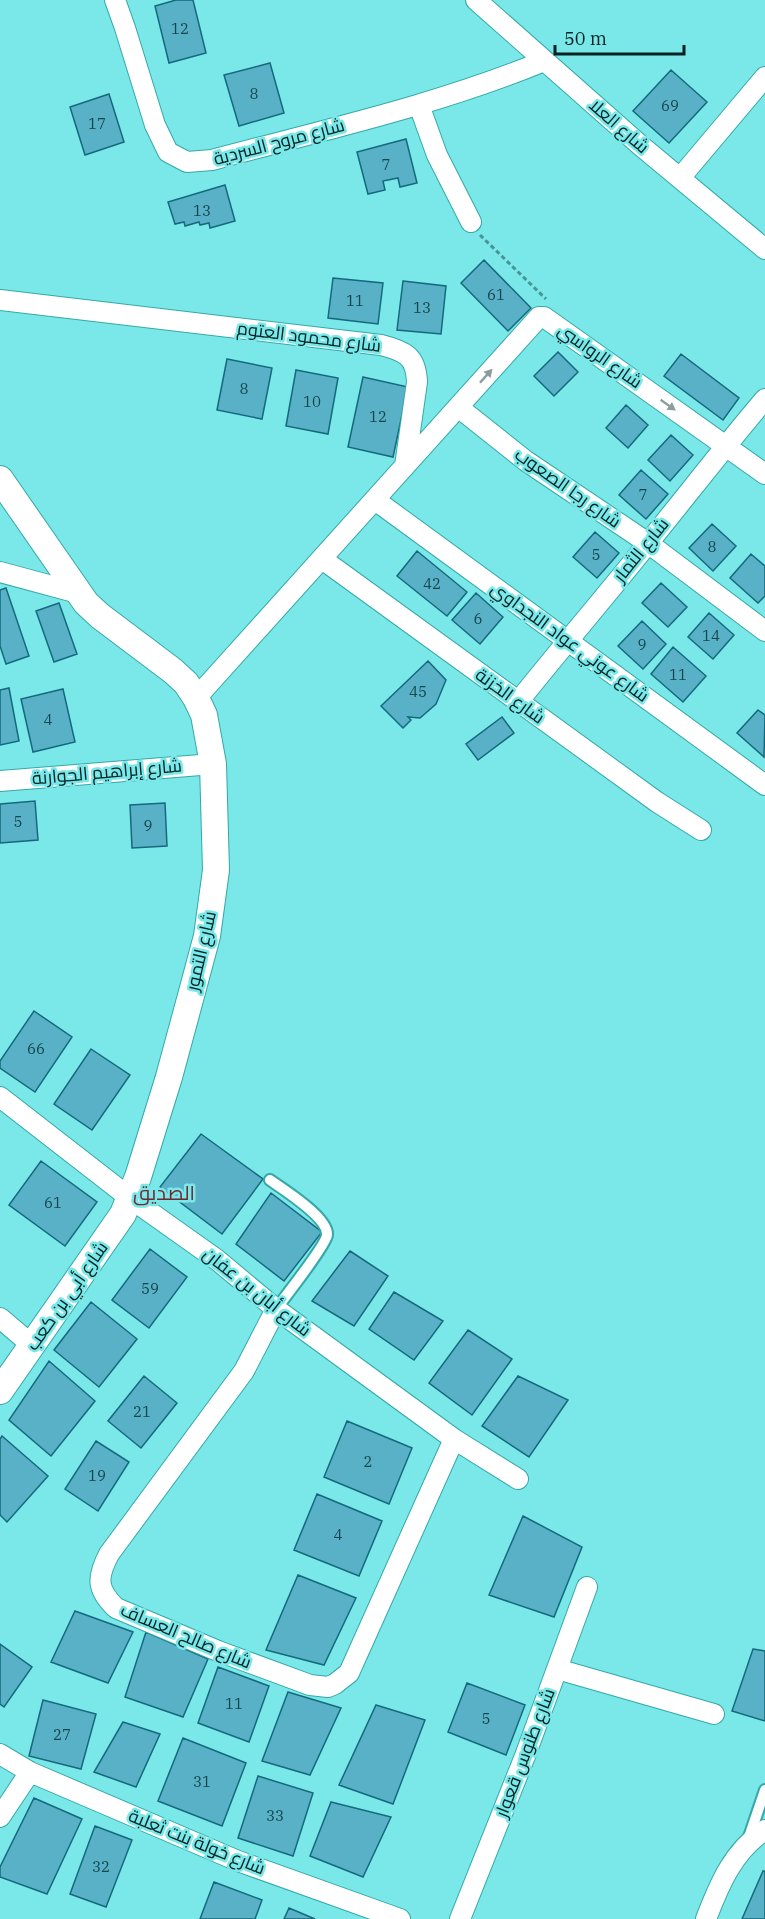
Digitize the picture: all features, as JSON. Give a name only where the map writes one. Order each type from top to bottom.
[{"type":"street","name":"شارع مروح السردية","points":[[115,0],[154,125],[168,152],[187,162],[212,160],[419,105],[479,86],[544,61]]},
{"type":"street","name":"شارع العلا","points":[[476,0],[544,61],[765,249]]},
{"type":"street","points":[[680,178],[765,77]]},
{"type":"street","points":[[419,105],[437,155],[471,222]]},
{"type":"street","name":"شارع محمود العتوم","points":[[0,300],[381,345],[397,349],[413,361],[417,382],[405,466]]},
{"type":"street","name":"شارع الرواسي","points":[[405,466],[542,316],[765,474]]},
{"type":"street","name":"شارع الثمار","points":[[518,702],[725,445],[765,399]]},
{"type":"street","name":"شارع رجا الصعوب","points":[[458,407],[526,461],[648,543],[765,631]]},
{"type":"street","points":[[0,479],[78,593],[100,616],[173,671],[186,683],[196,698],[405,466]]},
{"type":"street","name":"شارع عوني عواد النجداوي","points":[[375,500],[765,785]]},
{"type":"street","name":"شارع الخزنة","points":[[322,559],[657,802],[701,830]]},
{"type":"street","points":[[0,572],[78,593]]},
{"type":"street","name":"شارع التمور","points":[[130,1198],[169,1077],[207,936],[216,870],[213,764],[204,715],[196,698]]},
{"type":"street","name":"شارع إبراهيم الجوارنة","points":[[0,781],[213,764]]},
{"type":"street","name":"شارع أبان بن عفان","points":[[0,1097],[130,1198],[216,1259],[276,1309],[454,1439],[518,1479]]},
{"type":"street","name":"شارع أبي بن كعب","points":[[0,1391],[117,1226],[130,1198]]},
{"type":"street","name":"شارع صالح العساف","points":[[276,1309],[244,1371],[109,1554],[101,1570],[100,1582],[108,1600],[116,1608],[283,1677],[318,1687],[335,1684],[350,1673],[454,1439]]},
{"type":"street","points":[[0,1318],[33,1346]]},
{"type":"street","name":"شارع طنوس قعوار","points":[[460,1919],[525,1756],[587,1587]]},
{"type":"street","points":[[557,1669],[714,1714]]},
{"type":"street","name":"شارع خولة بنت ثعلبة","points":[[0,1754],[30,1772],[238,1861],[400,1919]]},
{"type":"street","points":[[0,1817],[30,1772]]},
{"type":"street","points":[[706,1919],[718,1888],[733,1861],[747,1844],[765,1830]]},
{"type":"lane","points":[[270,1180],[318,1217],[326,1227],[327,1235],[276,1309]]},
{"type":"lane","points":[[747,1844],[765,1790]]},
{"type":"path","points":[[471,222],[496,252],[548,301],[548,308],[542,316]]},
{"type":"building","points":[[176,0],[193,0],[206,53],[169,63],[155,6]]},
{"type":"building","points":[[270,63],[284,113],[239,126],[224,75]]},
{"type":"building","points":[[671,70],[707,102],[669,143],[633,111]]},
{"type":"building","points":[[109,94],[124,142],[85,155],[70,107]]},
{"type":"building","points":[[406,139],[417,183],[400,187],[398,178],[383,181],[385,190],[368,194],[357,152]]},
{"type":"building","points":[[225,185],[235,221],[210,228],[209,223],[200,225],[199,222],[185,226],[184,222],[175,224],[168,202]]},
{"type":"building","points":[[484,260],[531,308],[508,331],[461,283]]},
{"type":"building","points":[[333,278],[383,283],[378,324],[328,318]]},
{"type":"building","points":[[403,281],[446,286],[441,334],[397,330]]},
{"type":"building","points":[[558,352],[578,372],[554,396],[534,376]]},
{"type":"building","points":[[681,354],[739,398],[723,420],[664,376]]},
{"type":"building","points":[[227,359],[272,368],[262,419],[217,410]]},
{"type":"building","points":[[296,370],[338,378],[328,434],[286,426]]},
{"type":"building","points":[[363,377],[408,387],[393,457],[348,447]]},
{"type":"building","points":[[626,405],[648,425],[628,448],[606,428]]},
{"type":"building","points":[[671,435],[693,455],[670,481],[648,460]]},
{"type":"building","points":[[641,470],[668,494],[646,519],[619,495]]},
{"type":"building","points":[[712,524],[736,546],[713,571],[689,548]]},
{"type":"building","points":[[595,532],[619,553],[597,578],[573,557]]},
{"type":"building","points":[[417,551],[467,592],[447,616],[397,576]]},
{"type":"building","points":[[751,554],[765,566],[765,596],[758,603],[730,578]]},
{"type":"building","points":[[661,583],[687,607],[668,627],[642,603]]},
{"type":"building","points":[[6,588],[29,656],[6,664],[0,646],[0,590]]},
{"type":"building","points":[[476,593],[503,617],[480,644],[452,620]]},
{"type":"building","points":[[59,603],[77,654],[54,662],[36,611]]},
{"type":"building","points":[[709,613],[734,635],[713,659],[688,637]]},
{"type":"building","points":[[642,621],[666,644],[643,669],[618,646]]},
{"type":"building","points":[[673,647],[706,676],[683,702],[651,674]]},
{"type":"building","points":[[428,661],[446,680],[436,704],[420,718],[408,717],[411,720],[403,728],[381,706]]},
{"type":"building","points":[[9,688],[19,741],[0,745],[0,690]]},
{"type":"building","points":[[63,689],[75,742],[33,752],[21,699]]},
{"type":"building","points":[[758,710],[765,715],[764,757],[737,733]]},
{"type":"building","points":[[502,717],[514,733],[478,760],[466,744]]},
{"type":"building","points":[[35,801],[38,840],[0,843],[0,804]]},
{"type":"building","points":[[165,803],[167,846],[132,848],[130,805]]},
{"type":"building","points":[[34,1011],[72,1037],[35,1092],[0,1068],[0,1061]]},
{"type":"building","points":[[91,1049],[130,1075],[92,1130],[54,1104]]},
{"type":"building","points":[[201,1134],[263,1179],[222,1234],[160,1187]]},
{"type":"building","points":[[41,1161],[97,1202],[65,1246],[9,1205]]},
{"type":"building","points":[[271,1193],[322,1232],[284,1281],[236,1244]]},
{"type":"building","points":[[150,1249],[187,1277],[149,1328],[112,1300]]},
{"type":"building","points":[[350,1251],[388,1276],[354,1326],[312,1301]]},
{"type":"building","points":[[394,1292],[443,1321],[414,1360],[369,1329]]},
{"type":"building","points":[[91,1302],[137,1339],[99,1387],[54,1350]]},
{"type":"building","points":[[468,1330],[512,1359],[472,1415],[429,1383]]},
{"type":"building","points":[[49,1361],[95,1401],[51,1456],[9,1420]]},
{"type":"building","points":[[144,1376],[177,1403],[141,1448],[108,1421]]},
{"type":"building","points":[[518,1376],[568,1400],[529,1457],[482,1426]]},
{"type":"building","points":[[347,1421],[412,1448],[389,1504],[324,1477]]},
{"type":"building","points":[[2,1436],[48,1476],[7,1522],[0,1515],[0,1439]]},
{"type":"building","points":[[96,1441],[129,1462],[98,1511],[65,1489]]},
{"type":"building","points":[[317,1494],[382,1521],[359,1576],[294,1550]]},
{"type":"building","points":[[523,1516],[582,1547],[554,1617],[489,1595]]},
{"type":"building","points":[[298,1575],[356,1598],[324,1665],[266,1650]]},
{"type":"building","points":[[75,1611],[133,1632],[108,1683],[51,1662]]},
{"type":"building","points":[[146,1632],[208,1659],[183,1717],[125,1697]]},
{"type":"building","points":[[0,1644],[32,1667],[4,1707],[0,1704]]},
{"type":"building","points":[[753,1649],[765,1651],[765,1721],[732,1711]]},
{"type":"building","points":[[218,1667],[269,1686],[249,1742],[198,1723]]},
{"type":"building","points":[[467,1683],[525,1705],[506,1755],[448,1732]]},
{"type":"building","points":[[288,1692],[341,1708],[310,1775],[262,1761]]},
{"type":"building","points":[[43,1700],[96,1714],[81,1769],[29,1756]]},
{"type":"building","points":[[376,1705],[425,1720],[393,1804],[339,1785]]},
{"type":"building","points":[[123,1722],[160,1734],[136,1787],[94,1772]]},
{"type":"building","points":[[183,1738],[246,1763],[222,1826],[158,1801]]},
{"type":"building","points":[[258,1776],[313,1793],[293,1856],[238,1838]]},
{"type":"building","points":[[34,1798],[82,1819],[47,1894],[0,1877],[0,1867]]},
{"type":"building","points":[[331,1802],[391,1817],[363,1877],[310,1856]]},
{"type":"building","points":[[95,1826],[132,1840],[106,1907],[70,1894]]},
{"type":"building","points":[[763,1871],[765,1871],[765,1919],[742,1919]]},
{"type":"building","points":[[214,1882],[262,1900],[255,1919],[200,1919]]},
{"type":"building","points":[[289,1908],[315,1919],[284,1919]]},
{"type":"district","name":"الصديق","points":[[164,1193]]}]
